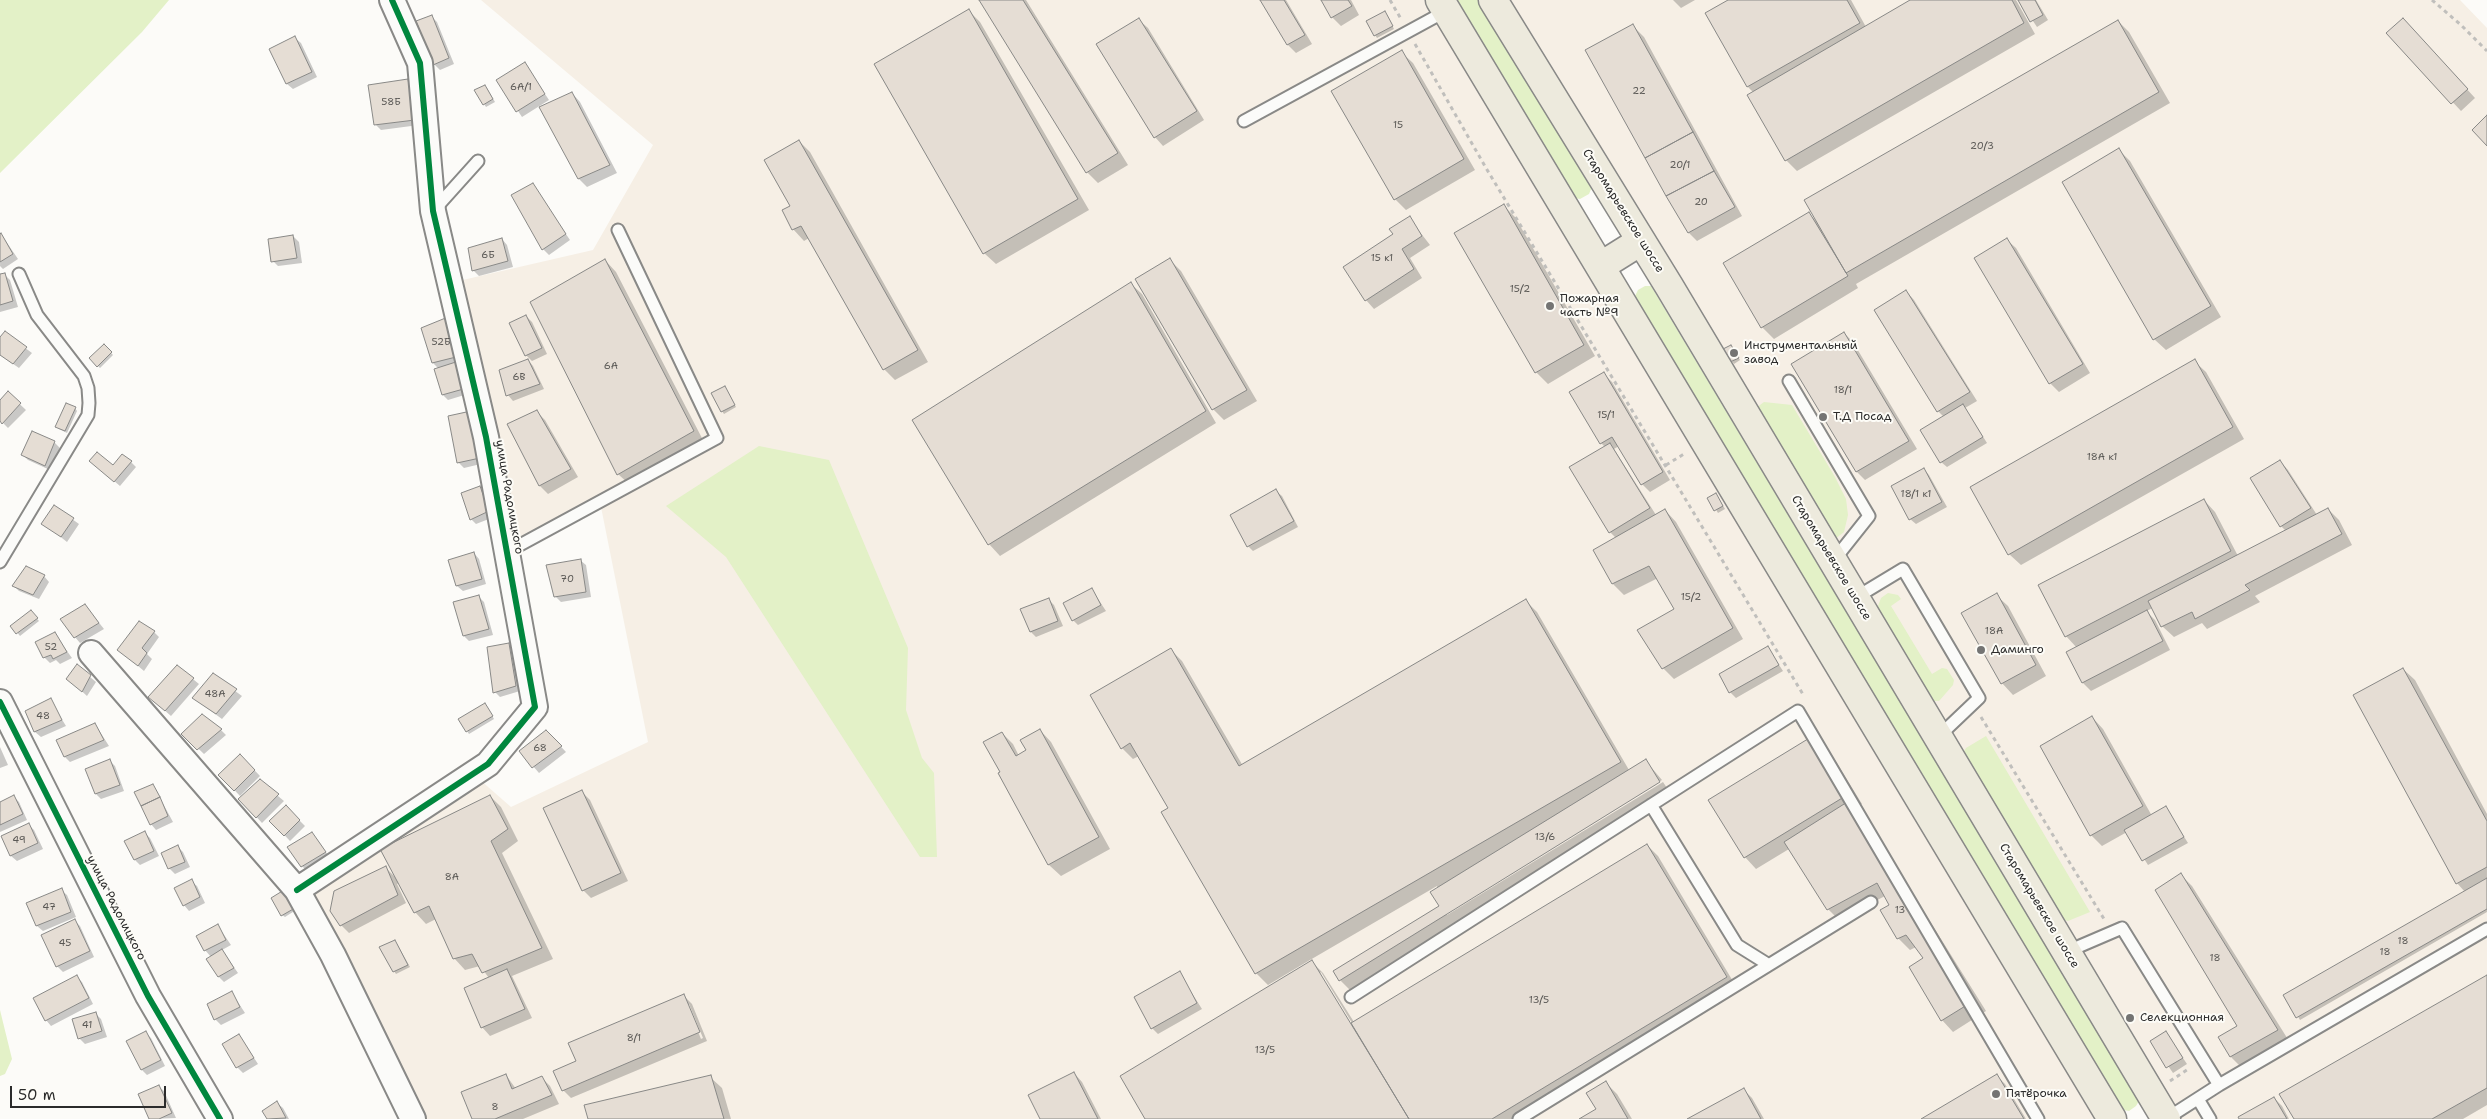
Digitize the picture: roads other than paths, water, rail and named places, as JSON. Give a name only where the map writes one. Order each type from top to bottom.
[{"type":"main road","name":"Старомарьевское шоссе","points":[[1493,0],[1641,241],[2166,1119]]},
{"type":"main road","points":[[1444,5],[2112,1119]]},
{"type":"main road","points":[[1601,266],[1641,241]]},
{"type":"street","name":"улица Радолицкого","points":[[297,890],[488,764],[535,707],[486,437],[433,211],[420,63],[392,0]]},
{"type":"street","points":[[91,653],[297,890],[333,955],[413,1119]]},
{"type":"street","name":"улица Радолицкого","points":[[0,702],[148,996],[220,1119]]},
{"type":"lane","points":[[1244,120],[1408,31],[1444,5]]},
{"type":"lane","points":[[433,211],[478,161]]},
{"type":"lane","points":[[507,552],[717,438],[618,230]]},
{"type":"lane","points":[[0,562],[88,415],[89,403],[88,388],[84,376],[37,315],[19,274]]},
{"type":"lane","points":[[1789,381],[1869,516],[1833,561]]},
{"type":"lane","points":[[1855,598],[1904,569],[1979,698],[1938,737]]},
{"type":"lane","points":[[1351,997],[1798,711],[2038,1119]]},
{"type":"lane","points":[[1651,806],[1738,945],[1769,965]]},
{"type":"lane","points":[[1520,1119],[1870,902]]},
{"type":"lane","points":[[2066,952],[2122,928],[2219,1085]]},
{"type":"lane","points":[[2166,1119],[2219,1085],[2487,929]]},
{"type":"lane","points":[[2198,1099],[2210,1119]]},
{"type":"place","name":"Пожарная часть №9","points":[[1550,306]]},
{"type":"place","name":"Инструментальный завод","points":[[1734,353]]},
{"type":"place","name":"Т.Д Посад","points":[[1823,417]]},
{"type":"place","name":"Даминго","points":[[1981,650]]},
{"type":"place","name":"Селекционная","points":[[2130,1018]]},
{"type":"place","name":"Пятёрочка","points":[[1996,1094]]}]
